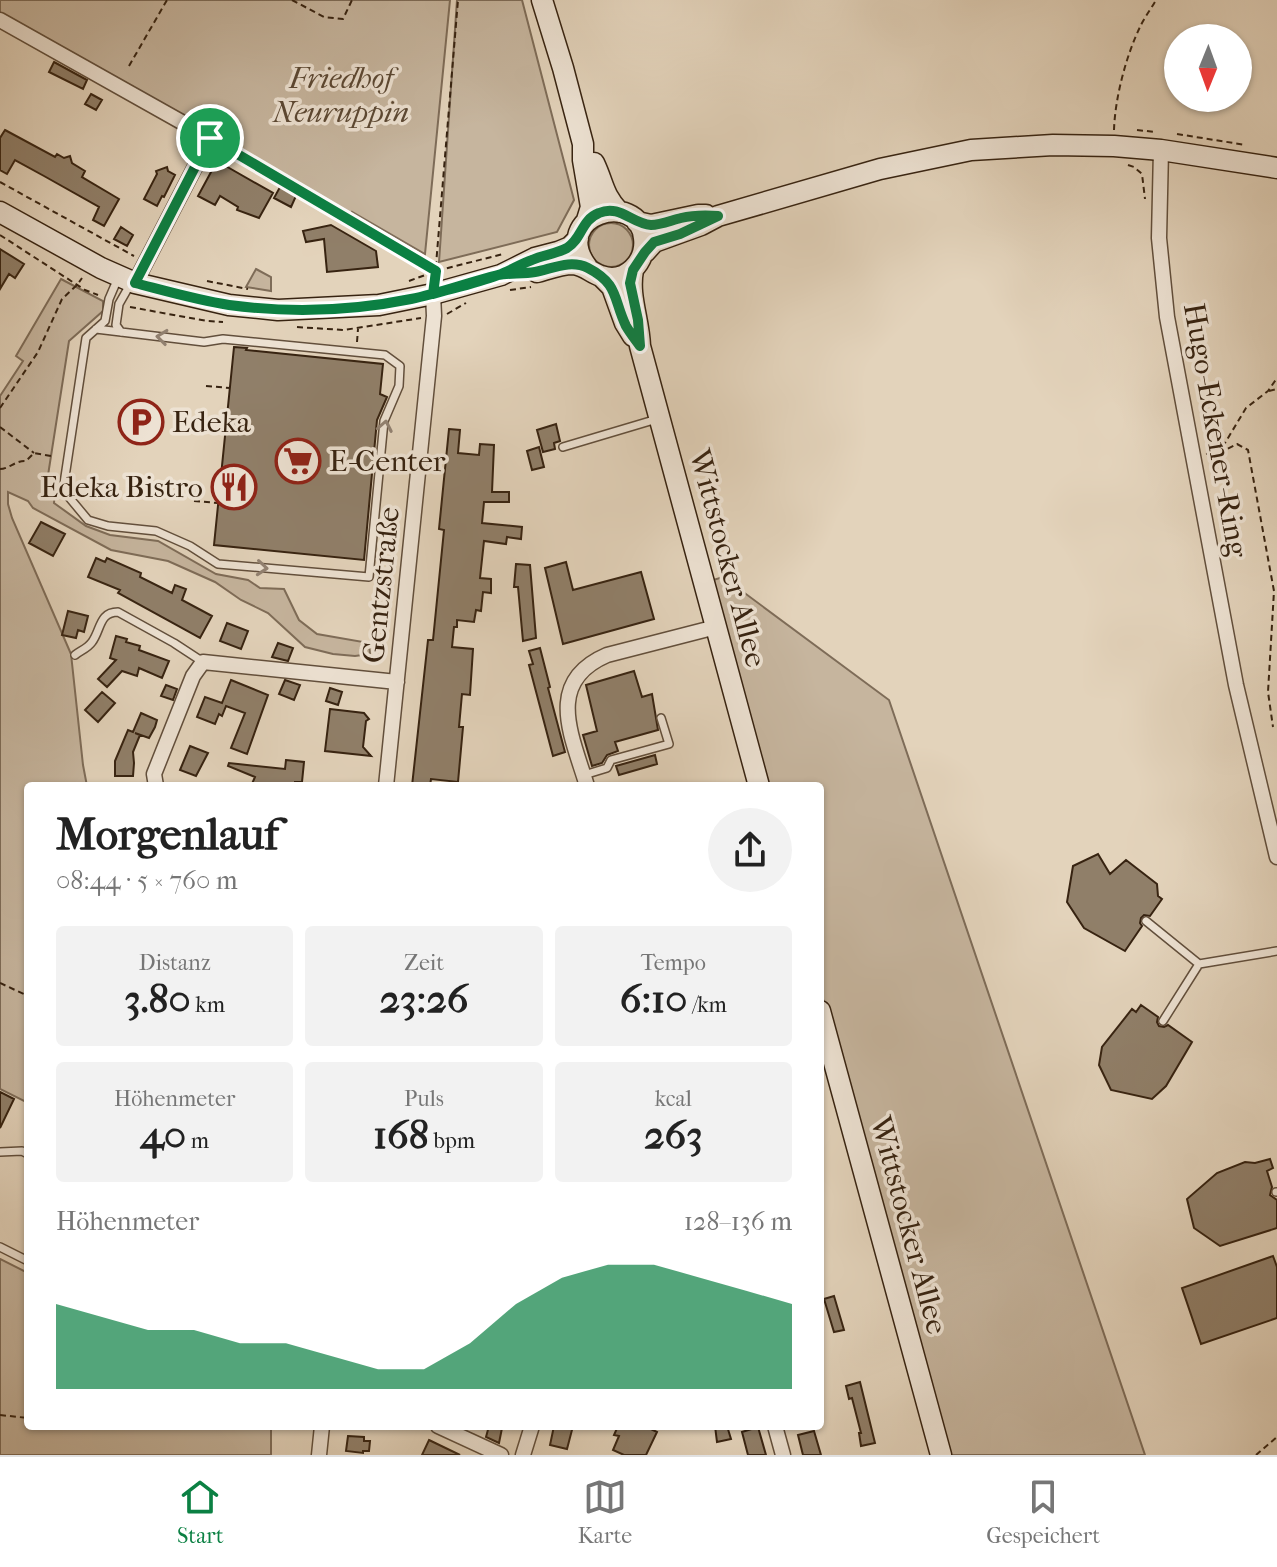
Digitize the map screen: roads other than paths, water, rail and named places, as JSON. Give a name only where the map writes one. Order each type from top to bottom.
[{"type":"main road","points":[[542,0],[583,144],[591,207],[583,229],[579,257],[612,287],[625,323],[640,346]]},
{"type":"main road","points":[[583,144],[598,170],[609,201],[643,230],[645,252]]},
{"type":"main road","points":[[640,346],[630,283],[633,270],[654,242],[690,230],[718,216],[880,169],[971,150],[1053,145],[1161,150],[1277,168]]},
{"type":"main road","points":[[0,212],[101,268],[129,280],[229,305],[278,310],[379,305],[501,275],[535,258],[570,247],[597,213],[607,211],[651,225],[698,215],[718,216]]},
{"type":"main road","points":[[501,275],[538,272],[574,264],[614,278],[633,270]]},
{"type":"main road","name":"Wittstocker Allee","points":[[640,346],[758,782]]},
{"type":"main road","name":"Wittstocker Allee","points":[[824,1026],[941,1455]]},
{"type":"street","points":[[0,20],[210,138],[145,262],[129,280]]},
{"type":"street","name":"Hugo-Eckener-Ring","points":[[1161,150],[1159,238],[1167,317],[1236,685],[1277,856]]},
{"type":"street","name":"Gentzstraße","points":[[386,782],[434,316],[433,294]]},
{"type":"street","points":[[585,780],[568,711],[568,693],[574,680],[594,661],[607,655],[716,627]]},
{"type":"street","points":[[155,782],[154,774],[193,676],[203,662],[397,682]]},
{"type":"street","points":[[319,1455],[322,1430]]},
{"type":"street","points":[[447,1430],[501,1455]]},
{"type":"street","points":[[523,1455],[531,1430]]},
{"type":"street","points":[[776,1430],[783,1455]]},
{"type":"lane","points":[[96,329],[204,342],[223,339],[356,351],[385,355],[400,366],[399,386],[384,421],[369,577],[218,564],[190,546],[156,531],[108,526],[88,520],[63,490],[86,338],[96,329],[105,321],[109,299],[129,280]]},
{"type":"lane","points":[[121,332],[116,325],[119,304],[129,280]]},
{"type":"lane","points":[[563,447],[659,419]]},
{"type":"lane","points":[[75,655],[91,645],[105,616],[113,611],[203,662]]},
{"type":"lane","points":[[585,780],[607,768],[611,760],[669,744],[661,718]]},
{"type":"lane","points":[[1146,921],[1199,964]]},
{"type":"lane","points":[[1163,1021],[1199,964],[1277,951]]},
{"type":"lane","points":[[0,1152],[24,1152]]},
{"type":"lane","points":[[0,1247],[24,1259]]},
{"type":"place","name":"Edeka","points":[[141,422]]},
{"type":"place","name":"E-Center","points":[[298,461]]},
{"type":"place","name":"Edeka Bistro","points":[[234,487]]},
{"type":"park label","name":"Friedhof Neuruppin","points":[[341,95]]}]
